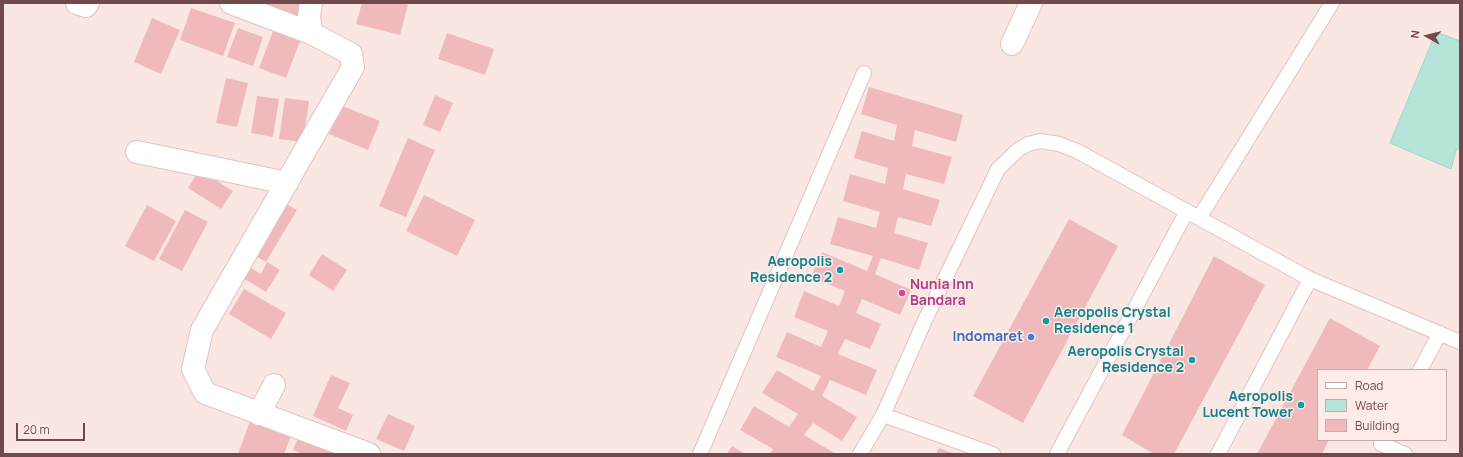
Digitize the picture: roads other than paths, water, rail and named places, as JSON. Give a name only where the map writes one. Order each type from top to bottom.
[{"type":"street","points":[[77,3],[86,6],[88,3]]},
{"type":"street","points":[[231,3],[311,33],[351,54],[353,67],[202,330],[193,369],[206,393],[369,454]]},
{"type":"street","points":[[311,3],[309,16],[311,33]]},
{"type":"street","points":[[1012,44],[1031,3]]},
{"type":"street","points":[[137,152],[287,183]]},
{"type":"street","points":[[259,414],[274,385]]},
{"type":"lane","points":[[1057,454],[1193,215],[1332,3]]},
{"type":"lane","points":[[700,454],[864,73]]},
{"type":"lane","points":[[860,454],[883,415],[926,318],[998,169],[1019,149],[1028,144],[1040,141],[1059,144],[1077,151],[1310,279],[1460,342]]},
{"type":"lane","points":[[1218,454],[1310,279]]},
{"type":"lane","points":[[1421,369],[1440,333]]},
{"type":"lane","points":[[883,415],[993,454]]},
{"type":"lane","points":[[1380,446],[1405,454]]},
{"type":"water","points":[[1436,32],[1460,41],[1460,148],[1456,150],[1451,169],[1390,143]]},
{"type":"place","name":"Aeropolis Residence 2","points":[[840,270]]},
{"type":"place","name":"Nunia Inn Bandara","points":[[902,293]]},
{"type":"place","name":"Aeropolis Crystal Residence 1","points":[[1046,321]]},
{"type":"place","name":"Indomaret","points":[[1031,337]]},
{"type":"place","name":"Aeropolis Crystal Residence 2","points":[[1192,360]]},
{"type":"place","name":"Aeropolis Lucent Tower","points":[[1301,405]]}]
